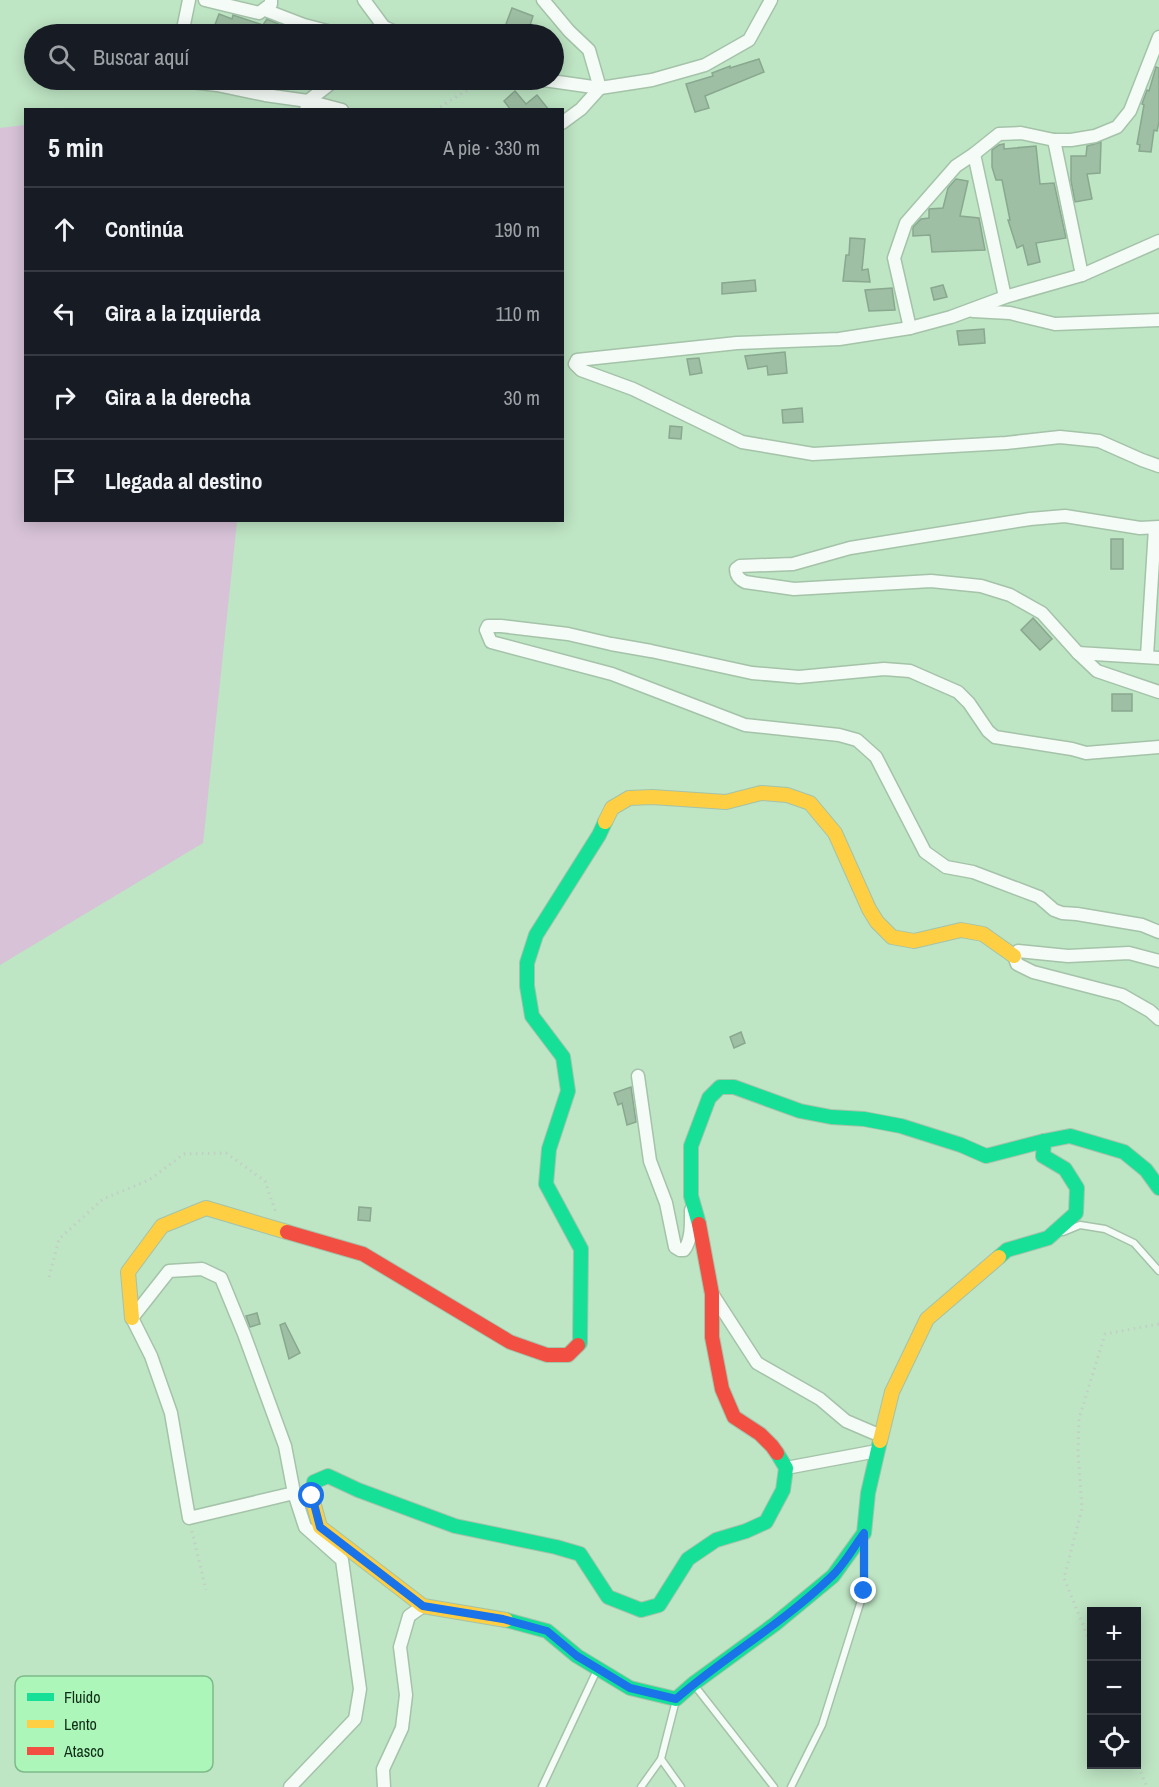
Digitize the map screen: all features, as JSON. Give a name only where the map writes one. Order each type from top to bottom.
[{"type":"street","points":[[184,24],[189,0]]},
{"type":"street","points":[[205,0],[259,13],[268,5],[302,24]]},
{"type":"street","points":[[364,0],[377,24]]},
{"type":"street","points":[[543,0],[563,24]]},
{"type":"street","points":[[564,83],[600,88],[652,80],[705,64],[749,40],[771,0]]},
{"type":"street","points":[[564,25],[590,50],[600,88]]},
{"type":"street","points":[[910,328],[894,258],[906,223],[957,166],[999,134],[1021,133],[1054,140],[1071,140],[1095,136],[1117,127],[1130,111],[1159,37]]},
{"type":"street","points":[[564,122],[581,109],[600,88]]},
{"type":"street","points":[[241,90],[328,108]]},
{"type":"street","points":[[307,105],[324,90]]},
{"type":"street","points":[[1054,140],[1082,275]]},
{"type":"street","points":[[974,154],[1005,297]]},
{"type":"street","points":[[1159,241],[1082,275],[910,328],[839,339],[677,348],[577,360],[575,364],[581,370],[633,389],[741,442],[813,454],[1006,443],[1060,437],[1099,441],[1159,466]]},
{"type":"street","points":[[966,311],[1010,313],[1055,324],[1159,320]]},
{"type":"street","points":[[1078,653],[1153,657],[1157,528],[1140,528],[1065,516],[1030,519],[850,548],[793,564],[740,566],[736,569],[739,579],[745,582],[794,589],[931,580],[981,586],[1010,595],[1042,613],[1078,653],[1097,671],[1159,692]]},
{"type":"street","points":[[1159,747],[1086,753],[995,737],[958,692],[910,671],[884,669],[799,677],[752,673],[568,634],[501,626],[488,626],[486,630],[491,642],[612,674],[745,725],[839,735],[857,740],[876,757],[925,852],[946,867],[973,872],[1039,897],[1054,910],[1062,913],[1142,925],[1159,932]]},
{"type":"street","points":[[294,1493],[189,1518],[171,1413],[150,1356],[132,1318],[128,1272],[162,1226],[206,1208],[363,1254],[510,1341],[547,1355],[568,1355],[580,1343],[581,1249],[546,1184],[549,1149],[568,1091],[563,1057],[532,1016],[527,986],[527,963],[536,935],[599,835],[612,808],[628,798],[652,797],[726,802],[761,793],[787,795],[810,803],[836,833],[869,909],[877,922],[892,937],[914,941],[961,930],[983,934],[1014,956],[1017,964],[1033,972],[1122,995],[1150,1011],[1159,1019]]},
{"type":"street","points":[[1014,956],[1018,951],[1068,956],[1128,953],[1159,961]]},
{"type":"street","points":[[638,1076],[650,1161],[666,1203],[675,1247],[680,1250],[684,1250],[687,1246],[691,1227],[691,1146],[709,1098],[720,1087],[734,1087],[800,1111],[901,1126],[961,1145],[987,1156],[1070,1136],[1124,1152],[1146,1170],[1159,1188]]},
{"type":"street","points":[[132,1318],[169,1271],[202,1269],[221,1278],[285,1446],[294,1493],[305,1527],[423,1606],[503,1619],[547,1631],[577,1656],[630,1688],[676,1699],[775,1624],[832,1576],[864,1533],[868,1493],[892,1392],[927,1319],[1007,1250],[1048,1238],[1076,1213],[1077,1188],[1065,1169],[1043,1156],[1044,1141]]},
{"type":"street","points":[[290,1787],[356,1719],[360,1689],[346,1555],[320,1527],[312,1496],[314,1482],[328,1476],[358,1490],[455,1526],[556,1546],[580,1554],[608,1597],[641,1610],[659,1605],[688,1559],[716,1540],[766,1522],[783,1490],[786,1468],[760,1434],[734,1417],[722,1389],[712,1337],[712,1294],[700,1228],[691,1196]]},
{"type":"street","points":[[712,1294],[757,1363],[820,1399],[846,1421],[881,1436]]},
{"type":"street","points":[[786,1468],[877,1451]]},
{"type":"street","points":[[384,1787],[383,1768],[402,1728],[405,1695],[400,1647],[409,1616],[423,1606]]},
{"type":"lane","points":[[1048,1238],[1080,1225],[1105,1229],[1134,1243],[1159,1270]]},
{"type":"lane","points":[[791,1787],[822,1725],[864,1591],[864,1533]]},
{"type":"lane","points":[[542,1787],[597,1669]]},
{"type":"lane","points":[[693,1684],[774,1787]]},
{"type":"lane","points":[[641,1787],[661,1759],[676,1699]]},
{"type":"lane","points":[[661,1759],[681,1787]]},
{"type":"path","points":[[438,108],[467,90]]},
{"type":"path","points":[[49,1277],[58,1239],[103,1199],[149,1180],[184,1154],[226,1154],[265,1181],[282,1229]]},
{"type":"path","points":[[1087,1635],[1064,1578],[1082,1509],[1078,1451],[1079,1419],[1105,1334],[1159,1324]]},
{"type":"path","points":[[189,1518],[206,1590]]},
{"type":"path","points":[[1140,1769],[1147,1787]]},
{"type":"shaded area","points":[[24,125],[24,522],[237,522],[203,843],[0,965],[0,128]]},
{"type":"building","points":[[512,8],[533,16],[530,24],[506,24]]},
{"type":"building","points":[[219,14],[232,19],[233,15],[260,24],[215,24]]},
{"type":"building","points":[[267,19],[278,24],[264,24]]},
{"type":"building","points":[[759,59],[764,72],[705,96],[709,108],[695,112],[686,84],[713,76],[712,73],[730,66],[730,68]]},
{"type":"building","points":[[1156,67],[1159,68],[1159,122],[1157,131],[1154,130],[1151,152],[1139,151],[1140,145],[1137,144],[1144,105],[1142,104],[1147,90],[1149,91]]},
{"type":"building","points":[[515,91],[526,104],[537,95],[547,108],[509,108],[504,101]]},
{"type":"building","points":[[1101,142],[1100,173],[1087,174],[1092,199],[1075,202],[1071,181],[1071,156],[1086,156],[1087,146]]},
{"type":"building","points":[[1004,144],[1004,149],[1036,146],[1040,184],[1054,183],[1066,238],[1036,243],[1040,262],[1028,265],[1023,245],[1017,248],[1008,220],[1010,220],[1002,180],[996,180],[992,167],[992,150]]},
{"type":"building","points":[[956,179],[968,181],[960,216],[979,218],[985,250],[932,252],[930,235],[913,236],[913,227],[921,219],[929,218],[929,209],[943,208],[948,188]]},
{"type":"building","points":[[850,238],[865,239],[862,270],[868,269],[870,282],[843,281]]},
{"type":"building","points":[[755,280],[756,291],[722,294],[722,283]]},
{"type":"building","points":[[943,285],[947,297],[934,300],[931,288]]},
{"type":"building","points":[[892,288],[895,310],[869,311],[865,290]]},
{"type":"building","points":[[984,329],[985,343],[959,345],[957,331]]},
{"type":"building","points":[[785,352],[787,373],[768,375],[767,366],[748,369],[745,356]]},
{"type":"building","points":[[699,358],[702,373],[690,375],[687,359]]},
{"type":"building","points":[[802,408],[803,422],[783,423],[782,410]]},
{"type":"building","points":[[670,426],[682,427],[681,439],[669,438]]},
{"type":"building","points":[[1111,539],[1123,539],[1123,569],[1111,569]]},
{"type":"building","points":[[1033,618],[1052,639],[1040,650],[1021,630]]},
{"type":"building","points":[[1112,694],[1132,694],[1132,711],[1112,711]]},
{"type":"building","points":[[741,1032],[745,1043],[734,1048],[730,1037]]},
{"type":"building","points":[[631,1087],[636,1122],[627,1125],[622,1103],[618,1105],[614,1093]]},
{"type":"building","points":[[359,1207],[371,1208],[370,1221],[358,1220]]},
{"type":"building","points":[[257,1313],[260,1324],[250,1327],[246,1316]]},
{"type":"building","points":[[285,1323],[300,1353],[289,1359],[280,1325]]},
{"type":"traffic: fast","points":[[578,1345],[580,1343],[581,1249],[546,1184],[549,1149],[568,1091],[563,1057],[532,1016],[527,986],[527,963],[536,935],[605,822]]},
{"type":"traffic: fast","points":[[699,1224],[691,1196],[691,1146],[709,1098],[720,1087],[734,1087],[800,1111],[901,1126],[961,1145],[986,1156],[1044,1141]]},
{"type":"traffic: fast","points":[[999,1257],[1007,1250],[1048,1238],[1076,1213],[1077,1188],[1065,1169],[1043,1156],[1044,1141],[1070,1136],[1124,1152],[1146,1170],[1159,1188]]},
{"type":"traffic: fast","points":[[506,1620],[547,1631],[577,1656],[630,1688],[676,1699],[775,1624],[833,1576],[864,1533],[868,1493],[880,1441]]},
{"type":"traffic: fast","points":[[312,1498],[314,1482],[328,1476],[358,1490],[455,1526],[580,1554],[608,1597],[641,1610],[659,1605],[688,1559],[716,1540],[766,1522],[783,1490],[786,1468],[777,1453]]},
{"type":"traffic: slow","points":[[605,822],[612,808],[629,798],[652,797],[726,802],[761,793],[787,795],[810,803],[835,833],[869,909],[877,922],[892,937],[914,941],[961,930],[983,934],[1014,956]]},
{"type":"traffic: slow","points":[[132,1318],[128,1272],[162,1226],[206,1208],[287,1232]]},
{"type":"traffic: slow","points":[[880,1441],[892,1392],[927,1319],[999,1257]]},
{"type":"traffic: slow","points":[[312,1498],[320,1527],[423,1606],[506,1620]]},
{"type":"traffic: jam","points":[[699,1224],[712,1294],[712,1337],[722,1389],[734,1417],[760,1434],[777,1453]]},
{"type":"traffic: jam","points":[[287,1232],[363,1254],[510,1342],[547,1355],[568,1355],[578,1345]]},
{"type":"route","points":[[312,1496],[320,1527],[423,1606],[503,1619],[547,1631],[577,1656],[630,1688],[676,1699],[775,1624],[832,1576],[864,1533],[864,1591]]}]
